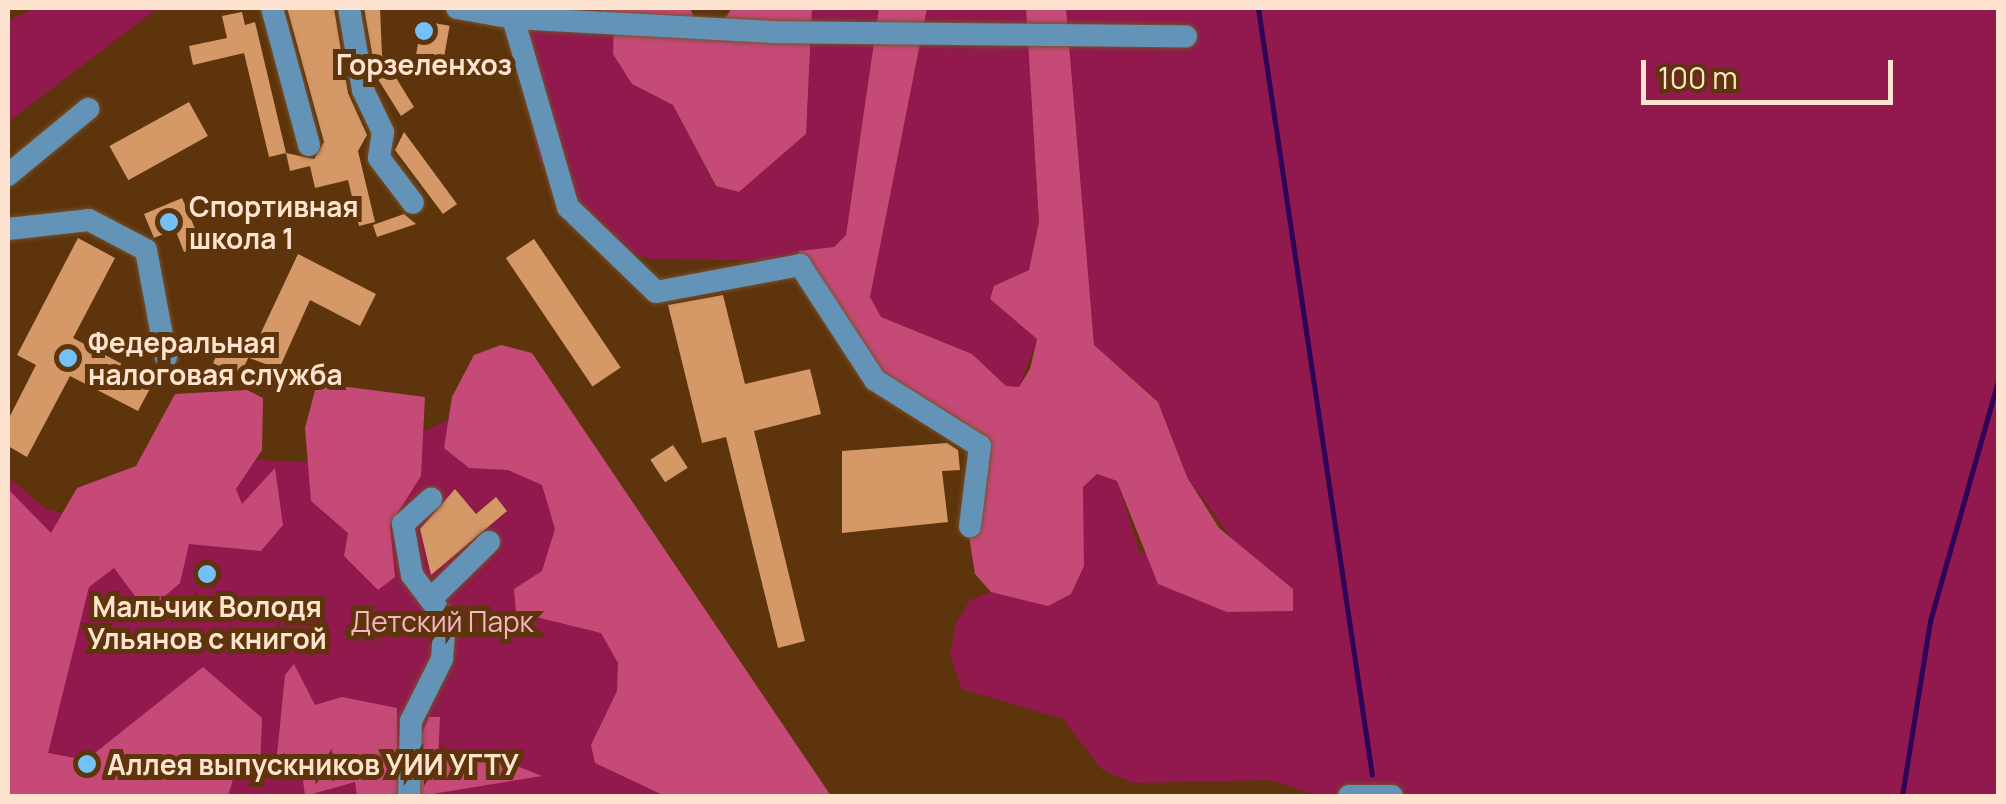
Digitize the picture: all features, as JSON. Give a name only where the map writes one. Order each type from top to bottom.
[{"type":"street","points":[[272,8],[309,145]]},
{"type":"street","points":[[349,8],[363,90],[383,132],[379,158],[414,203]]},
{"type":"street","points":[[457,8],[512,18],[773,32],[1186,36]]},
{"type":"street","points":[[512,18],[568,207],[656,292],[800,266],[875,380],[980,446],[970,526]]},
{"type":"street","points":[[8,175],[88,108]]},
{"type":"street","points":[[8,228],[89,220],[146,250],[166,357]]},
{"type":"street","points":[[409,796],[411,721],[442,659],[445,619],[412,575],[402,524],[430,498]]},
{"type":"street","points":[[432,598],[489,542]]},
{"type":"street","points":[[1348,796],[1392,796]]},
{"type":"green space","points":[[36,8],[158,8],[8,122],[8,21]]},
{"type":"green space","points":[[497,8],[599,8],[614,22],[632,84],[673,105],[715,186],[739,192],[806,134],[812,8],[879,8],[846,235],[834,247],[800,251],[797,261],[651,259],[622,251],[566,208],[538,157],[512,26]]},
{"type":"green space","points":[[927,8],[1026,8],[1039,222],[1029,270],[994,286],[990,299],[1037,339],[1019,388],[1006,386],[972,354],[881,317],[870,297]]},
{"type":"green space","points":[[1066,8],[1998,8],[1998,796],[1319,796],[1270,780],[1134,783],[1102,770],[1063,719],[962,689],[950,655],[956,623],[970,600],[991,592],[1019,597],[1084,566],[1083,487],[1097,474],[1117,481],[1140,553],[1239,548],[1187,477],[1158,401],[1094,345]]},
{"type":"green space","name":"Детский Парк","points":[[501,409],[737,796],[8,796],[8,477],[46,509],[90,520],[191,457],[352,464],[471,410]]},
{"type":"shaded area","points":[[599,8],[690,8],[699,30],[721,25],[732,8],[812,8],[806,134],[739,192],[716,186],[673,105],[632,84],[613,54],[614,22]]},
{"type":"shaded area","points":[[879,8],[927,8],[870,297],[881,317],[972,354],[1006,386],[1019,387],[1030,369],[1037,339],[990,299],[994,286],[1029,270],[1039,222],[1026,8],[1066,8],[1094,345],[1158,402],[1187,477],[1219,528],[1293,589],[1293,611],[1227,612],[1158,584],[1117,481],[1097,474],[1083,487],[1084,566],[1071,594],[1048,606],[991,592],[975,574],[969,536],[982,446],[962,421],[885,376],[797,261],[799,251],[834,247],[846,235]]},
{"type":"shaded area","points":[[501,345],[532,353],[831,796],[665,796],[595,763],[591,745],[617,691],[618,663],[601,633],[516,612],[514,589],[542,571],[555,529],[542,485],[508,470],[469,468],[444,448],[452,397],[474,355]]},
{"type":"shaded area","points":[[317,383],[425,397],[421,476],[390,525],[395,577],[378,590],[344,556],[348,533],[311,501],[305,428]]},
{"type":"shaded area","points":[[247,390],[263,398],[262,450],[236,489],[242,504],[275,468],[283,525],[261,551],[189,544],[180,583],[159,601],[135,596],[114,568],[89,587],[48,753],[86,760],[203,667],[262,718],[260,774],[234,776],[228,796],[8,796],[8,489],[51,533],[77,488],[136,466],[175,394]]},
{"type":"shaded area","points":[[294,664],[315,705],[342,697],[397,708],[398,796],[357,796],[355,782],[305,796],[302,773],[275,775],[285,675]]},
{"type":"shaded area","points":[[429,717],[440,717],[438,761],[474,749],[542,776],[420,796],[416,747]]},
{"type":"building","points":[[287,8],[334,8],[348,93],[367,135],[358,151],[375,222],[359,226],[348,180],[315,188],[310,166],[290,171],[286,153],[314,159],[324,142]]},
{"type":"building","points":[[364,8],[380,8],[382,55],[414,107],[401,116],[376,76]]},
{"type":"building","points":[[242,12],[245,25],[255,22],[286,153],[269,157],[244,53],[193,65],[189,46],[227,38],[222,16]]},
{"type":"building","points":[[422,21],[450,26],[442,66],[415,61]]},
{"type":"building","points":[[189,102],[208,136],[128,180],[109,146]]},
{"type":"building","points":[[404,132],[457,204],[443,214],[395,150]]},
{"type":"building","name":"Спортивная школа 1","points":[[182,198],[202,245],[184,252],[175,229],[154,238],[144,214]]},
{"type":"building","points":[[404,214],[416,224],[377,237],[373,225]]},
{"type":"building","points":[[78,238],[115,258],[73,338],[154,381],[138,411],[70,376],[27,457],[8,446],[8,420],[36,365],[17,355]]},
{"type":"building","points":[[534,239],[621,368],[592,387],[506,258]]},
{"type":"building","points":[[298,254],[376,294],[360,326],[310,300],[279,369],[249,358]]},
{"type":"building","points":[[723,295],[745,384],[810,369],[821,414],[754,431],[805,641],[778,648],[726,437],[702,443],[668,305]]},
{"type":"building","points":[[226,334],[253,346],[240,375],[213,363]]},
{"type":"building","points":[[947,443],[958,450],[960,470],[942,471],[948,522],[842,533],[842,451]]},
{"type":"building","points":[[673,445],[688,468],[665,482],[650,460]]},
{"type":"building","points":[[455,489],[476,514],[496,497],[507,511],[431,575],[420,529]]},
{"type":"waterway","points":[[1258,8],[1372,775]]},
{"type":"waterway","points":[[1902,796],[1930,621],[1998,380]]},
{"type":"place","name":"Горзеленхоз","points":[[424,31]]},
{"type":"place","name":"Спортивная школа 1","points":[[169,222]]},
{"type":"place","name":"Федеральная налоговая служба","points":[[68,358]]},
{"type":"place","name":"Мальчик Володя Ульянов с книгой","points":[[207,574]]},
{"type":"place","name":"Аллея выпускников УИИ УГТУ","points":[[87,764]]}]
